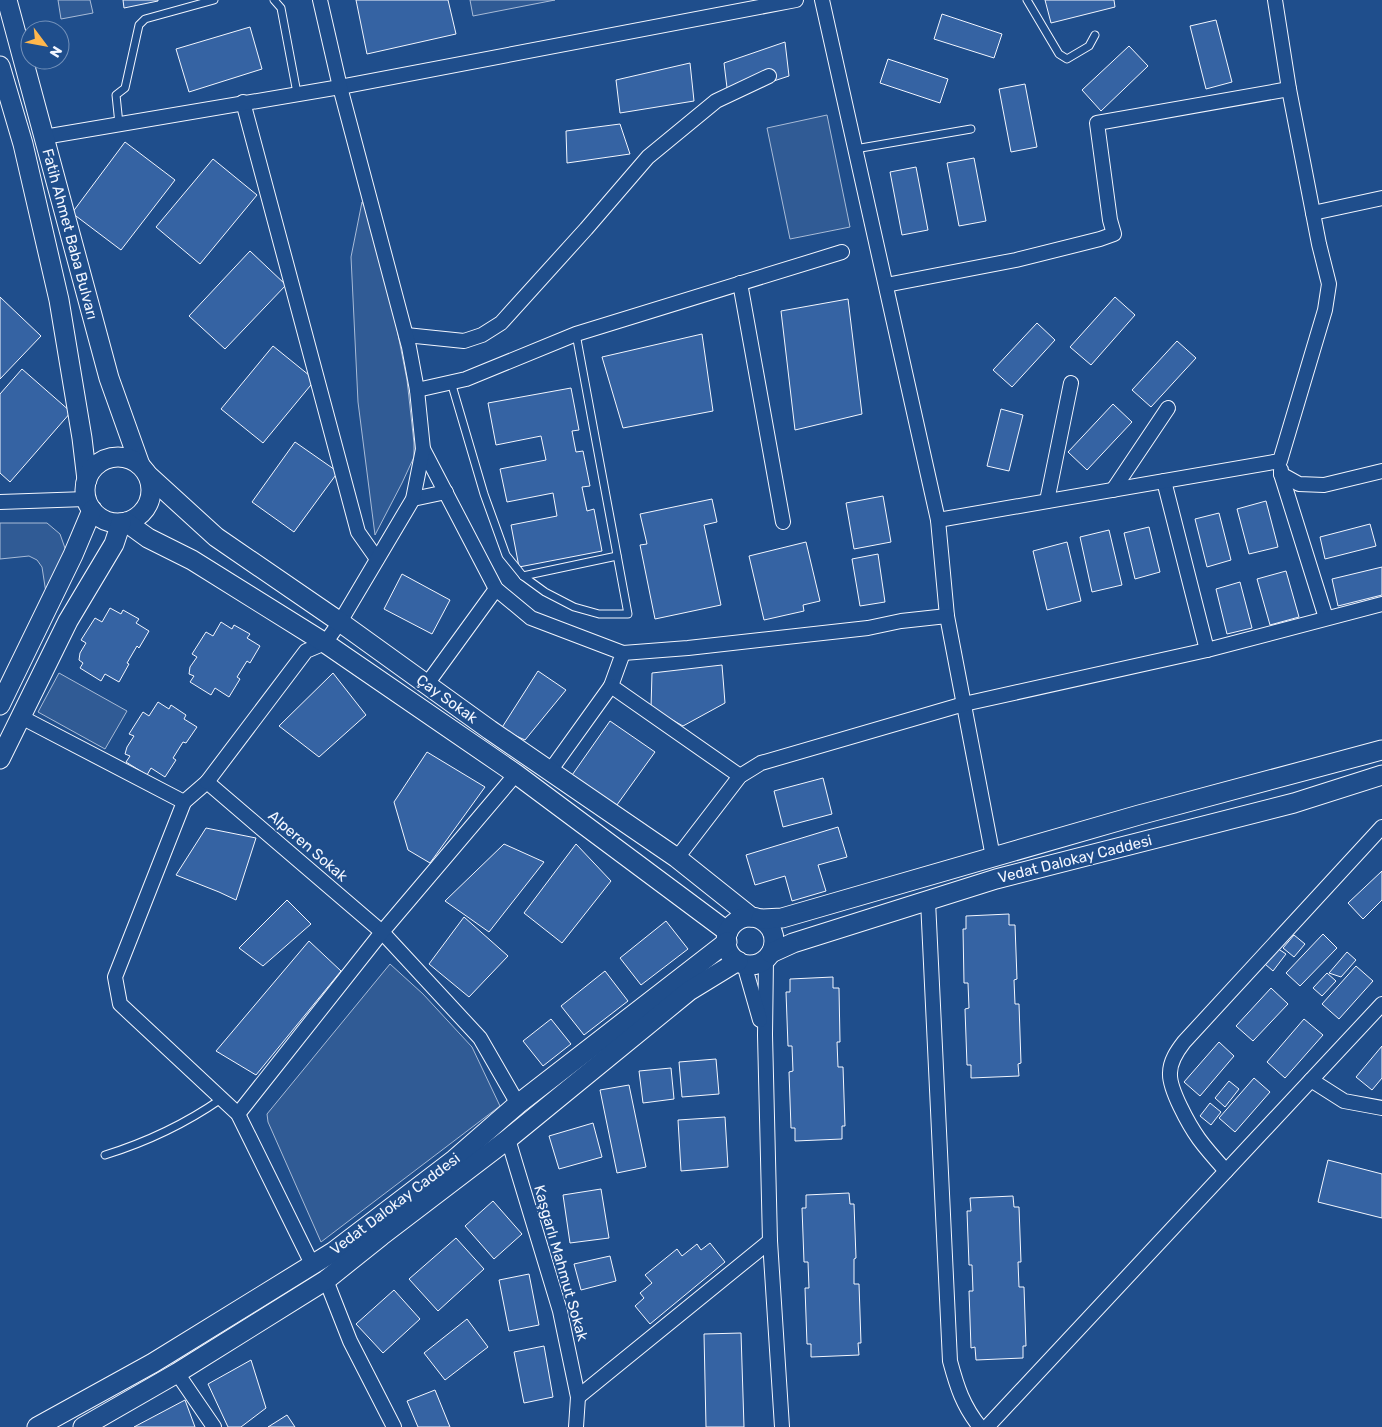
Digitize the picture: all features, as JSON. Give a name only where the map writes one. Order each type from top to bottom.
[{"type":"main road","name":"Fatih Ahmet Baba Bulvarı","points":[[7,0],[72,247],[109,378],[144,470]]},
{"type":"main road","name":"Fatih Ahmet Baba Bulvarı","points":[[0,66],[23,144],[59,300],[82,438],[87,480]]},
{"type":"main road","points":[[0,705],[73,555],[89,505],[87,480],[92,470],[100,462],[110,458],[121,457],[131,459],[144,470],[151,484],[149,504],[136,518],[124,523],[110,522],[100,518],[89,505]]},
{"type":"main road","name":"Çay Sokak","points":[[144,470],[216,537],[677,858],[756,918]]},
{"type":"main road","points":[[0,759],[68,621],[114,544],[124,523]]},
{"type":"main road","name":"Çay Sokak","points":[[124,523],[148,538],[192,560],[325,643],[516,774],[727,937]]},
{"type":"main road","points":[[756,918],[767,924],[772,930],[774,938],[768,956],[752,964],[741,962],[728,950],[727,937],[737,921],[756,918],[782,918],[1139,815],[1382,750]]},
{"type":"main road","name":"Vedat Dalokay Caddesi","points":[[768,956],[793,943],[996,879],[1294,803],[1382,775]]},
{"type":"main road","name":"Vedat Dalokay Caddesi","points":[[37,1427],[153,1363],[333,1252],[455,1159],[518,1104],[727,937]]},
{"type":"main road","name":"Vedat Dalokay Caddesi","points":[[83,1427],[177,1373],[326,1280],[508,1139],[689,990],[741,962]]},
{"type":"street","points":[[312,1264],[238,1114],[120,1004],[115,976],[184,802],[207,782],[306,651],[325,643],[340,622],[413,498],[423,449],[416,390],[406,335],[340,87],[320,0]]},
{"type":"street","points":[[44,137],[340,87],[796,0]]},
{"type":"street","points":[[822,0],[938,520],[947,616],[993,857]]},
{"type":"street","points":[[1275,0],[1289,89],[1329,284],[1325,310],[1281,468],[1326,618]]},
{"type":"street","points":[[406,335],[464,341],[482,335],[501,323],[648,158],[716,101],[769,76]]},
{"type":"street","points":[[886,285],[1016,260],[1114,234],[1110,220],[1097,123],[1289,89]]},
{"type":"street","points":[[243,102],[358,532],[377,559]]},
{"type":"street","points":[[1313,213],[1382,198]]},
{"type":"street","points":[[416,390],[466,379],[576,334],[842,252]]},
{"type":"street","points":[[740,283],[783,522]]},
{"type":"street","points":[[1047,501],[1071,383]]},
{"type":"street","points":[[1113,490],[1168,408]]},
{"type":"street","points":[[423,449],[496,589],[531,618],[624,653],[688,648],[860,629],[901,621],[947,616]]},
{"type":"street","points":[[938,520],[1164,481],[1281,468],[1299,484],[1324,486],[1382,471]]},
{"type":"street","points":[[1164,481],[1207,650]]},
{"type":"street","points":[[413,498],[446,492]]},
{"type":"street","points":[[0,502],[89,505]]},
{"type":"street","points":[[427,684],[496,589]]},
{"type":"street","points":[[677,858],[740,776],[760,764],[964,704],[1207,650],[1382,604]]},
{"type":"street","points":[[550,771],[610,686],[624,653]]},
{"type":"street","points":[[610,686],[740,776]]},
{"type":"street","points":[[21,717],[184,802]]},
{"type":"street","points":[[238,1114],[382,932],[516,774]]},
{"type":"street","name":"Alperen Sokak","points":[[207,782],[382,932],[480,1038],[518,1104]]},
{"type":"street","points":[[1226,1171],[1198,1138],[1174,1095],[1170,1080],[1172,1061],[1184,1042],[1382,827]]},
{"type":"street","points":[[928,901],[950,1361],[957,1390],[971,1416],[980,1427]]},
{"type":"street","points":[[768,956],[765,1035],[770,1241],[782,1427]]},
{"type":"street","points":[[741,962],[765,1035]]},
{"type":"street","points":[[988,1427],[1382,1004]]},
{"type":"street","points":[[1311,1080],[1344,1101],[1382,1108]]},
{"type":"street","name":"Kaşgarlı Mahmut Sokak","points":[[508,1139],[560,1311],[578,1397],[576,1427]]},
{"type":"street","points":[[578,1397],[770,1241]]},
{"type":"street","points":[[326,1280],[350,1341],[394,1427]]},
{"type":"street","points":[[177,1373],[214,1427]]},
{"type":"lane","points":[[119,124],[116,95],[125,88],[139,25],[145,19],[182,4],[214,0]]},
{"type":"lane","points":[[274,0],[281,8],[297,93]]},
{"type":"lane","points":[[1027,0],[1059,54],[1067,59],[1089,46],[1095,35]]},
{"type":"lane","points":[[855,149],[971,129]]},
{"type":"lane","points":[[451,382],[484,494],[506,555],[522,576],[544,592],[574,607],[600,614],[628,614],[576,334]]},
{"type":"lane","points":[[522,576],[617,556]]},
{"type":"lane","points":[[105,1155],[158,1136],[221,1099]]},
{"type":"shaded area","points":[[58,0],[90,0],[93,13],[61,19]]},
{"type":"shaded area","points":[[470,0],[555,0],[473,16]]},
{"type":"shaded area","points":[[827,115],[850,227],[790,239],[767,128]]},
{"type":"shaded area","points":[[362,202],[369,215],[394,314],[407,380],[414,443],[414,457],[375,535],[358,402],[351,257]]},
{"type":"shaded area","points":[[0,523],[47,523],[60,534],[66,551],[46,593],[42,567],[37,560],[29,556],[0,559]]},
{"type":"shaded area","points":[[59,673],[127,711],[105,749],[38,712]]},
{"type":"shaded area","points":[[390,964],[423,994],[472,1047],[500,1106],[321,1242],[268,1122],[267,1114]]},
{"type":"building","points":[[123,0],[158,0],[158,1],[124,8]]},
{"type":"building","points":[[356,0],[448,0],[456,34],[367,54]]},
{"type":"building","points":[[1045,0],[1114,0],[1115,7],[1051,23]]},
{"type":"building","points":[[942,14],[1002,34],[994,58],[934,39]]},
{"type":"building","points":[[1216,20],[1232,82],[1206,89],[1190,26]]},
{"type":"building","points":[[250,27],[262,69],[189,92],[176,49]]},
{"type":"building","points":[[785,42],[789,76],[728,96],[724,63]]},
{"type":"building","points":[[1129,46],[1148,66],[1101,111],[1082,90]]},
{"type":"building","points":[[888,59],[948,79],[940,103],[880,83]]},
{"type":"building","points":[[690,63],[694,101],[620,113],[616,80]]},
{"type":"building","points":[[1025,84],[1037,147],[1011,152],[999,89]]},
{"type":"building","points":[[620,124],[630,154],[567,163],[566,131]]},
{"type":"building","points":[[125,142],[175,180],[121,250],[72,213]]},
{"type":"building","points":[[974,158],[986,221],[959,226],[947,163]]},
{"type":"building","points":[[213,159],[257,195],[200,264],[156,227]]},
{"type":"building","points":[[916,167],[928,230],[902,235],[890,172]]},
{"type":"building","points":[[250,251],[286,285],[225,349],[189,316]]},
{"type":"building","points":[[0,297],[41,336],[0,379]]},
{"type":"building","points":[[1115,297],[1135,315],[1091,365],[1070,347]]},
{"type":"building","points":[[848,299],[862,414],[795,430],[781,311]]},
{"type":"building","points":[[1037,323],[1055,340],[1012,387],[993,370]]},
{"type":"building","points":[[702,334],[713,411],[623,428],[602,357]]},
{"type":"building","points":[[1177,341],[1196,358],[1151,407],[1132,390]]},
{"type":"building","points":[[273,346],[315,380],[263,443],[221,409]]},
{"type":"building","points":[[22,369],[71,412],[10,482],[0,473],[0,394]]},
{"type":"building","points":[[571,388],[579,430],[572,431],[576,452],[583,451],[590,486],[582,487],[587,511],[594,509],[602,551],[519,567],[511,525],[557,516],[553,493],[507,502],[500,469],[546,460],[541,436],[496,445],[488,403]]},
{"type":"building","points":[[1113,404],[1132,422],[1087,470],[1068,452]]},
{"type":"building","points":[[1001,409],[1023,415],[1009,471],[987,466]]},
{"type":"building","points":[[295,442],[338,472],[294,532],[252,502]]},
{"type":"building","points":[[883,496],[891,542],[854,549],[846,503]]},
{"type":"building","points":[[712,499],[717,522],[704,525],[721,605],[655,619],[640,545],[647,544],[640,514]]},
{"type":"building","points":[[1266,501],[1278,547],[1249,554],[1237,509]]},
{"type":"building","points":[[1219,513],[1231,560],[1207,567],[1195,519]]},
{"type":"building","points":[[1370,524],[1376,546],[1325,559],[1320,537]]},
{"type":"building","points":[[1149,527],[1160,572],[1135,579],[1124,533]]},
{"type":"building","points":[[1109,530],[1122,585],[1092,592],[1080,537]]},
{"type":"building","points":[[806,542],[820,601],[803,605],[804,611],[764,620],[749,556]]},
{"type":"building","points":[[1067,542],[1081,601],[1047,610],[1033,551]]},
{"type":"building","points":[[878,554],[885,602],[860,606],[852,559]]},
{"type":"building","points":[[1382,567],[1382,595],[1338,606],[1332,579]]},
{"type":"building","points":[[1286,571],[1299,617],[1270,625],[1257,579]]},
{"type":"building","points":[[402,574],[450,600],[432,634],[384,609]]},
{"type":"building","points":[[1240,582],[1252,628],[1227,634],[1216,589]]},
{"type":"building","points":[[110,608],[121,614],[123,610],[139,619],[136,623],[149,631],[127,663],[129,664],[119,682],[105,674],[101,681],[80,668],[83,663],[79,660],[80,653],[86,643],[81,640],[95,618],[102,622]]},
{"type":"building","points":[[221,622],[232,629],[234,625],[250,634],[247,638],[260,646],[250,663],[247,661],[237,677],[240,679],[229,697],[215,688],[211,695],[190,682],[194,676],[189,674],[190,667],[197,657],[192,654],[206,632],[213,636]]},
{"type":"building","points":[[722,665],[725,703],[683,726],[651,708],[652,673]]},
{"type":"building","points":[[538,671],[566,690],[525,740],[501,729]]},
{"type":"building","points":[[333,673],[366,715],[319,757],[279,726]]},
{"type":"building","points":[[158,702],[169,709],[171,705],[186,715],[184,719],[197,727],[186,743],[183,742],[173,758],[176,760],[165,777],[151,768],[147,775],[126,762],[130,756],[125,754],[134,736],[129,734],[143,712],[149,716]]},
{"type":"building","points":[[610,721],[655,752],[614,809],[570,778]]},
{"type":"building","points":[[427,752],[485,787],[430,863],[408,850],[394,802]]},
{"type":"building","points":[[823,778],[832,814],[783,827],[774,791]]},
{"type":"building","points":[[838,827],[847,857],[818,865],[826,891],[792,901],[785,876],[755,885],[746,855]]},
{"type":"building","points":[[206,828],[256,838],[236,900],[176,875]]},
{"type":"building","points":[[504,844],[544,862],[489,932],[445,901]]},
{"type":"building","points":[[576,844],[611,881],[562,943],[524,913]]},
{"type":"building","points":[[1382,871],[1382,900],[1363,919],[1348,903]]},
{"type":"building","points":[[287,900],[311,924],[263,966],[239,948]]},
{"type":"building","points":[[1009,914],[1009,925],[1015,925],[1017,979],[1014,980],[1015,1004],[1019,1004],[1021,1063],[1018,1064],[1019,1076],[971,1078],[971,1065],[967,1065],[965,1009],[969,1008],[968,983],[964,983],[963,929],[966,929],[966,916]]},
{"type":"building","points":[[464,917],[508,956],[469,997],[429,964]]},
{"type":"building","points":[[666,921],[688,949],[641,985],[620,958]]},
{"type":"building","points":[[1323,934],[1337,948],[1300,986],[1286,973]]},
{"type":"building","points":[[1294,935],[1305,944],[1294,957],[1283,948]]},
{"type":"building","points":[[309,941],[341,971],[256,1075],[216,1051]]},
{"type":"building","points":[[1277,948],[1286,954],[1273,971],[1265,964]]},
{"type":"building","points":[[1347,952],[1356,960],[1341,977],[1329,973]]},
{"type":"building","points":[[1356,966],[1373,981],[1339,1019],[1322,1004]]},
{"type":"building","points":[[605,971],[628,1001],[584,1035],[561,1006]]},
{"type":"building","points":[[1327,973],[1336,981],[1322,996],[1313,988]]},
{"type":"building","points":[[833,977],[833,988],[839,988],[840,1042],[837,1042],[838,1067],[843,1067],[845,1126],[842,1126],[842,1139],[795,1141],[795,1128],[791,1128],[789,1072],[793,1071],[792,1046],[788,1046],[786,992],[790,992],[790,979]]},
{"type":"building","points":[[1271,988],[1288,1004],[1253,1041],[1236,1026]]},
{"type":"building","points":[[551,1019],[571,1044],[543,1066],[523,1041]]},
{"type":"building","points":[[1304,1019],[1323,1035],[1285,1078],[1267,1062]]},
{"type":"building","points":[[1219,1042],[1234,1056],[1200,1096],[1184,1082]]},
{"type":"building","points":[[1382,1046],[1382,1078],[1372,1090],[1356,1077]]},
{"type":"building","points":[[716,1059],[719,1094],[682,1097],[679,1062]]},
{"type":"building","points":[[671,1068],[674,1099],[643,1103],[639,1071]]},
{"type":"building","points":[[1254,1078],[1270,1092],[1235,1132],[1219,1118]]},
{"type":"building","points":[[1229,1081],[1239,1089],[1225,1107],[1215,1098]]},
{"type":"building","points":[[629,1085],[646,1167],[617,1173],[600,1090]]},
{"type":"building","points":[[1210,1103],[1221,1112],[1211,1125],[1200,1116]]},
{"type":"building","points":[[725,1117],[728,1167],[681,1171],[678,1120]]},
{"type":"building","points":[[593,1123],[602,1157],[559,1169],[549,1136]]},
{"type":"building","points":[[1328,1160],[1382,1174],[1382,1218],[1318,1202]]},
{"type":"building","points":[[601,1189],[609,1238],[570,1243],[563,1195]]},
{"type":"building","points":[[849,1193],[850,1204],[854,1204],[856,1258],[854,1259],[854,1284],[859,1284],[861,1343],[858,1343],[859,1355],[811,1357],[811,1344],[807,1344],[805,1288],[809,1288],[808,1262],[804,1262],[802,1208],[806,1208],[806,1195]]},
{"type":"building","points":[[1013,1196],[1014,1207],[1019,1207],[1021,1262],[1018,1262],[1019,1287],[1024,1287],[1026,1346],[1023,1346],[1023,1358],[976,1360],[975,1347],[971,1348],[969,1291],[973,1291],[972,1265],[969,1265],[967,1211],[971,1211],[970,1198]]},
{"type":"building","points":[[493,1201],[522,1234],[494,1259],[465,1226]]},
{"type":"building","points":[[456,1238],[484,1269],[438,1311],[409,1279]]},
{"type":"building","points":[[710,1243],[725,1262],[650,1324],[635,1306],[644,1298],[640,1293],[652,1283],[645,1275],[677,1249],[682,1256],[697,1244],[701,1250]]},
{"type":"building","points":[[610,1256],[616,1281],[581,1290],[574,1264]]},
{"type":"building","points":[[529,1274],[539,1325],[509,1331],[499,1280]]},
{"type":"building","points":[[394,1290],[420,1319],[383,1353],[356,1324]]},
{"type":"building","points":[[467,1319],[488,1347],[445,1380],[424,1353]]},
{"type":"building","points":[[741,1333],[744,1427],[706,1427],[704,1334]]},
{"type":"building","points":[[544,1346],[553,1397],[524,1403],[514,1352]]},
{"type":"building","points":[[251,1360],[266,1408],[241,1427],[228,1427],[208,1384]]},
{"type":"building","points":[[435,1390],[450,1427],[418,1427],[407,1401]]},
{"type":"building","points":[[185,1400],[195,1427],[134,1427]]},
{"type":"building","points":[[287,1415],[295,1427],[268,1427]]}]
